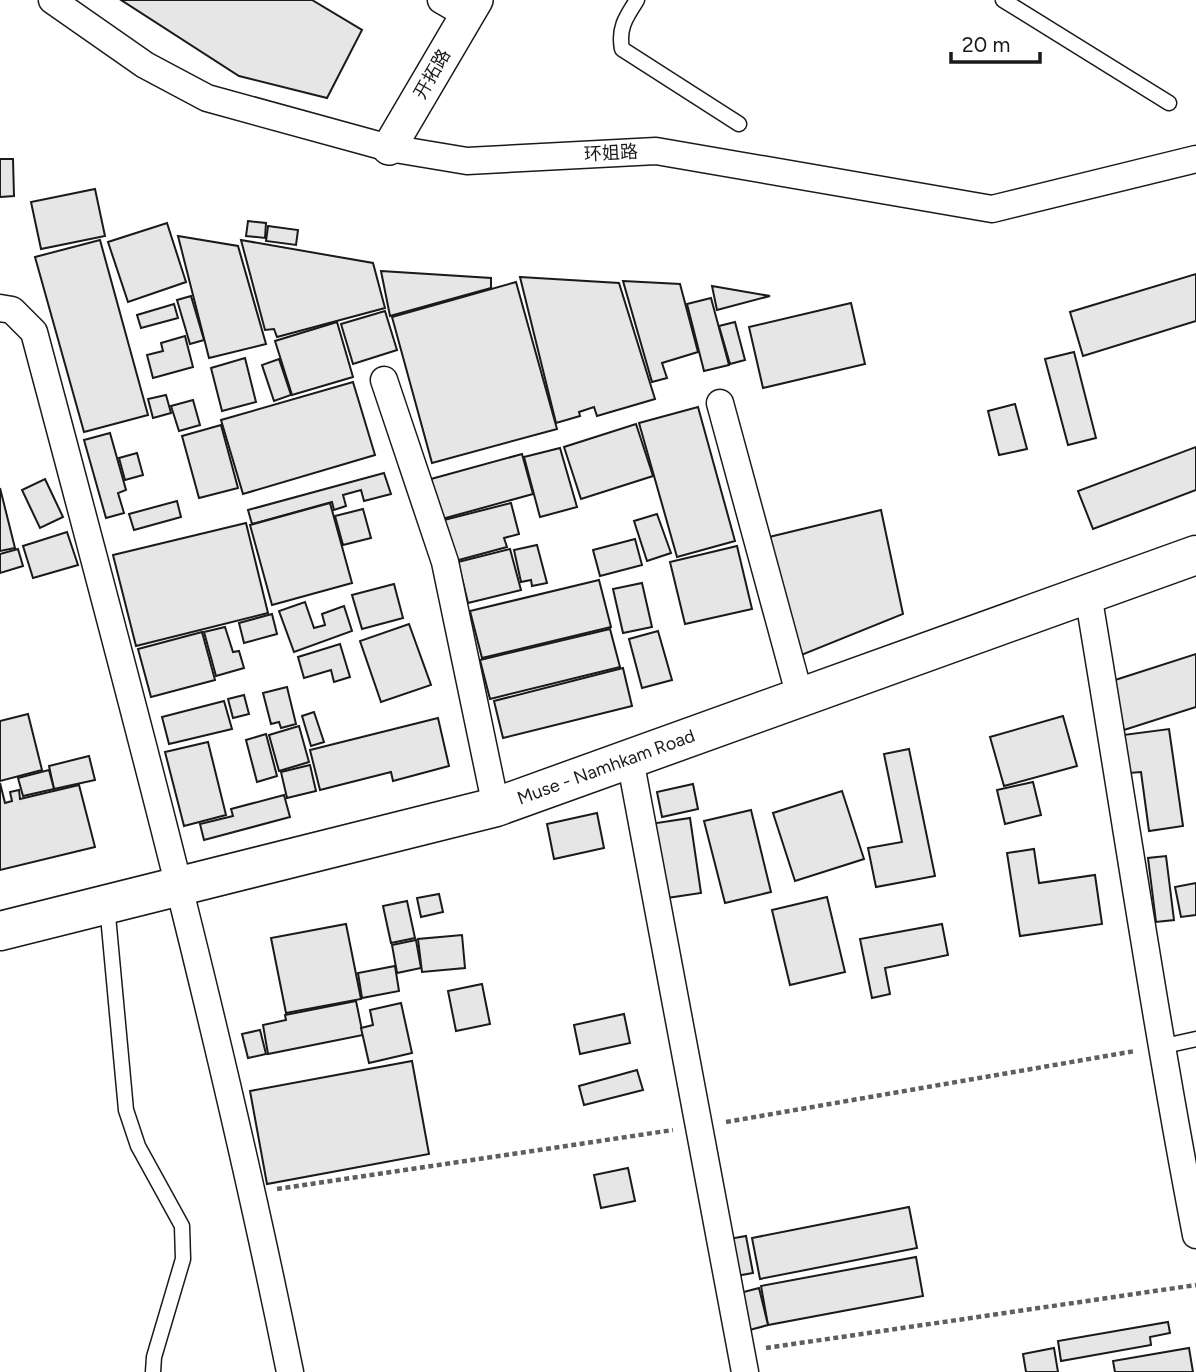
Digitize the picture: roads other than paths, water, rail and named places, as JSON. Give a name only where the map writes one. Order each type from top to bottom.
[{"type":"highway","name":"Muse - Namhkam Road","points":[[0,930],[496,807],[1196,555]]},
{"type":"street","name":"环姐路","points":[[52,0],[145,65],[207,98],[389,148],[467,161],[656,151],[992,209],[1196,159]]},
{"type":"street","name":"开拓路","points":[[389,148],[461,5]]},
{"type":"street","points":[[0,308],[12,310],[34,332],[181,886],[254,1192],[290,1372]]},
{"type":"street","points":[[384,380],[445,562],[496,807]]},
{"type":"street","points":[[720,403],[800,697]]},
{"type":"street","points":[[1088,594],[1137,880],[1160,1047],[1196,1235]]},
{"type":"street","points":[[630,759],[743,1362]]},
{"type":"lane","points":[[637,0],[622,23],[622,49],[738,124]]},
{"type":"lane","points":[[1003,0],[1169,103]]},
{"type":"lane","points":[[107,904],[126,1110],[138,1146],[182,1226],[183,1259],[154,1357],[153,1372]]},
{"type":"lane","points":[[1160,1047],[1196,1039]]}]
